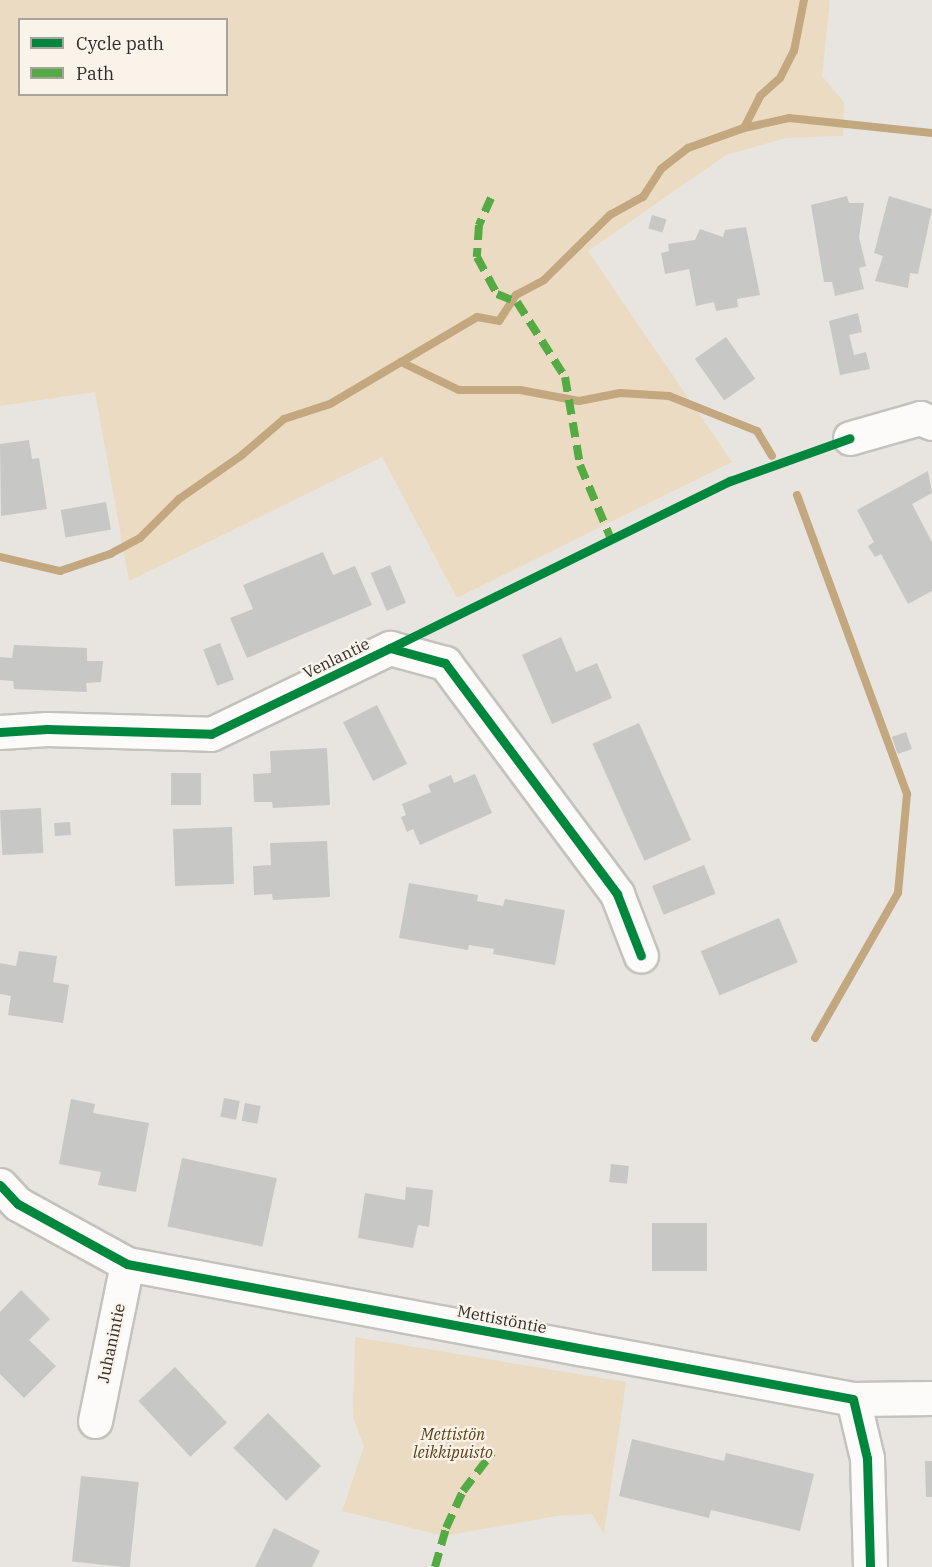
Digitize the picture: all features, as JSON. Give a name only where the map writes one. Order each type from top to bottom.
[{"type":"street","points":[[850,438],[920,418],[932,423]]},
{"type":"street","name":"Venlantie","points":[[0,732],[47,729],[211,734],[390,648],[445,663],[617,894],[641,956]]},
{"type":"street","name":"Mettistöntie","points":[[0,1185],[18,1204],[127,1264],[852,1400],[932,1398]]},
{"type":"street","name":"Juhanintie","points":[[94,1421],[127,1264]]},
{"type":"street","points":[[852,1400],[867,1458],[870,1567]]},
{"type":"green space","points":[[0,0],[830,0],[822,76],[844,102],[843,136],[786,138],[726,155],[588,251],[732,462],[457,598],[382,457],[129,581],[95,392],[0,406]]},
{"type":"green space","name":"Mettistön leikkipuisto","points":[[355,1337],[626,1382],[604,1534],[592,1514],[557,1516],[444,1536],[342,1511],[364,1446],[353,1417]]},
{"type":"building","points":[[847,196],[849,203],[864,203],[859,237],[866,266],[859,268],[864,289],[835,296],[832,282],[824,282],[811,205]]},
{"type":"building","points":[[889,196],[932,209],[918,274],[910,273],[908,288],[875,281],[883,256],[874,253]]},
{"type":"building","points":[[652,215],[666,219],[663,233],[648,228]]},
{"type":"building","points":[[746,227],[760,295],[737,299],[738,307],[716,311],[714,302],[696,306],[689,269],[665,274],[661,253],[669,251],[668,244],[695,240],[700,229],[723,237],[725,230]]},
{"type":"building","points":[[858,313],[862,332],[849,335],[854,355],[866,352],[870,369],[840,375],[829,321]]},
{"type":"building","points":[[726,337],[755,379],[724,401],[695,359]]},
{"type":"building","points":[[29,440],[32,459],[39,458],[47,509],[1,516],[0,444]]},
{"type":"building","points":[[928,471],[932,493],[912,504],[932,542],[932,591],[908,604],[881,554],[875,557],[868,546],[874,542],[857,510]]},
{"type":"building","points":[[106,502],[111,530],[66,538],[61,510]]},
{"type":"building","points":[[323,552],[333,575],[355,566],[372,605],[247,658],[230,618],[253,609],[243,585]]},
{"type":"building","points":[[390,565],[406,603],[387,611],[371,573]]},
{"type":"building","points":[[561,637],[576,672],[597,663],[612,698],[552,724],[522,655]]},
{"type":"building","points":[[220,643],[234,679],[217,686],[203,649]]},
{"type":"building","points":[[14,645],[87,648],[87,661],[103,661],[101,682],[86,683],[87,692],[14,689],[13,681],[0,680],[0,657],[12,658]]},
{"type":"building","points":[[377,705],[407,764],[373,781],[343,722]]},
{"type":"building","points":[[639,723],[691,840],[644,861],[592,744]]},
{"type":"building","points":[[906,732],[912,749],[898,754],[892,737]]},
{"type":"building","points":[[327,748],[330,805],[273,808],[272,802],[254,802],[253,774],[271,773],[270,751]]},
{"type":"building","points":[[171,773],[201,773],[201,805],[171,805]]},
{"type":"building","points":[[475,774],[492,813],[420,845],[413,829],[407,832],[401,817],[406,815],[402,804],[431,792],[428,785],[451,775],[454,783]]},
{"type":"building","points":[[41,808],[43,853],[2,855],[0,810]]},
{"type":"building","points":[[70,822],[71,835],[55,836],[54,823]]},
{"type":"building","points":[[232,827],[234,884],[175,886],[173,829]]},
{"type":"building","points":[[327,841],[330,897],[273,900],[272,894],[254,895],[253,866],[271,865],[270,843]]},
{"type":"building","points":[[704,865],[716,894],[664,915],[652,886]]},
{"type":"building","points":[[409,883],[478,895],[477,901],[503,906],[505,899],[565,910],[555,965],[493,954],[494,949],[469,945],[468,950],[399,938]]},
{"type":"building","points":[[779,918],[798,962],[720,995],[701,951]]},
{"type":"building","points":[[19,951],[57,956],[53,982],[69,985],[63,1023],[8,1015],[11,996],[0,994],[0,963],[16,966]]},
{"type":"building","points":[[224,1098],[240,1101],[236,1120],[220,1117]]},
{"type":"building","points":[[71,1099],[95,1104],[93,1113],[149,1123],[136,1192],[98,1185],[101,1172],[59,1164]]},
{"type":"building","points":[[245,1103],[261,1106],[257,1124],[242,1121]]},
{"type":"building","points":[[182,1158],[277,1178],[262,1247],[167,1226]]},
{"type":"building","points":[[611,1164],[629,1166],[627,1184],[609,1182]]},
{"type":"building","points":[[406,1187],[433,1190],[429,1227],[418,1225],[413,1248],[358,1238],[365,1193],[405,1200]]},
{"type":"building","points":[[652,1223],[707,1223],[707,1271],[652,1271]]},
{"type":"building","points":[[21,1290],[50,1319],[29,1340],[56,1366],[24,1398],[0,1374],[0,1312]]},
{"type":"building","points":[[175,1367],[227,1423],[190,1457],[138,1401]]},
{"type":"building","points":[[268,1413],[321,1466],[286,1501],[233,1448]]},
{"type":"building","points":[[632,1439],[724,1461],[726,1453],[814,1474],[800,1531],[711,1510],[709,1518],[619,1496]]},
{"type":"building","points":[[925,1461],[932,1461],[932,1497],[926,1497]]},
{"type":"building","points":[[81,1476],[139,1482],[130,1567],[72,1562]]},
{"type":"building","points":[[274,1528],[320,1551],[312,1567],[255,1567]]},
{"type":"waterway","points":[[0,557],[60,571],[110,554],[140,538],[179,499],[242,455],[284,419],[330,404],[477,317],[499,321],[516,295],[544,280],[610,215],[643,197],[661,169],[688,148],[744,128],[760,96],[780,78],[794,51],[804,0]]},
{"type":"waterway","points":[[744,128],[789,118],[932,133]]},
{"type":"waterway","points":[[401,362],[459,390],[520,390],[579,401],[620,393],[669,396],[757,431],[772,456]]},
{"type":"waterway","points":[[797,495],[907,794],[898,893],[815,1038]]},
{"type":"marked path","points":[[491,198],[479,225],[477,257],[497,294],[517,302],[565,377],[580,465],[611,539]]},
{"type":"marked path","points":[[435,1567],[446,1528],[463,1491],[492,1453]]},
{"type":"cycle path","points":[[390,648],[730,481],[850,438]]},
{"type":"cycle path","points":[[0,732],[47,729],[211,734],[390,648],[445,663],[617,894],[641,956]]},
{"type":"cycle path","points":[[0,1185],[18,1204],[127,1264],[853,1399],[867,1458],[870,1567]]}]
